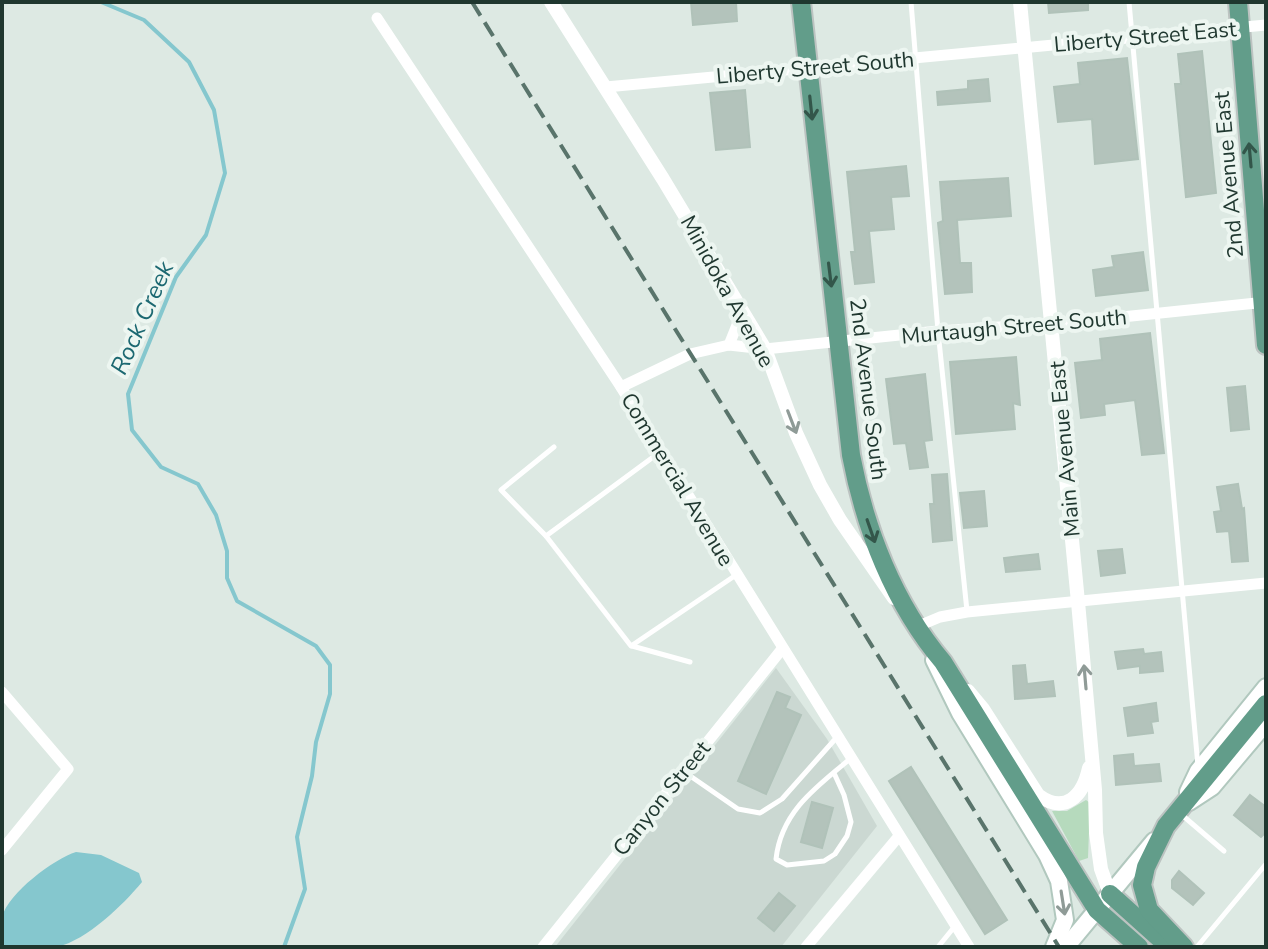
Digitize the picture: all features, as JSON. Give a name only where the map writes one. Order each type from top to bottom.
[{"type":"main road","name":"2nd Avenue South","points":[[801,2],[838,342],[858,491],[873,539],[919,632],[943,662],[1046,832],[1097,910],[1139,947]]},
{"type":"main road","name":"2nd Avenue East","points":[[1238,2],[1266,345]]},
{"type":"main road","points":[[919,632],[960,713],[1047,855],[1059,881],[1065,920],[1054,947]]},
{"type":"main road","points":[[1179,810],[1198,771],[1266,687]]},
{"type":"main road","points":[[1066,947],[1266,704]]},
{"type":"main road","points":[[1179,810],[1212,787],[1266,723]]},
{"type":"main road","points":[[1166,826],[1146,867],[1142,885],[1149,910],[1184,947]]},
{"type":"main road","points":[[1110,894],[1169,947]]},
{"type":"street","name":"Minidoka Avenue","points":[[551,2],[765,349],[796,433],[820,485],[874,571],[919,632]]},
{"type":"street","name":"Main Avenue East","points":[[1020,2],[1078,602],[1098,849],[1110,894]]},
{"type":"street","name":"Commercial Avenue","points":[[377,18],[621,387],[969,947]]},
{"type":"street","name":"Liberty Street East","points":[[1025,47],[1266,25]]},
{"type":"street","name":"Liberty Street South","points":[[606,87],[1025,47]]},
{"type":"street","name":"Murtaugh Street South","points":[[621,387],[690,354],[729,345],[765,349],[1264,302]]},
{"type":"street","points":[[729,345],[737,325],[739,305]]},
{"type":"street","points":[[919,632],[940,617],[967,612],[1266,583]]},
{"type":"street","name":"Canyon Street","points":[[543,947],[782,649]]},
{"type":"street","points":[[943,662],[983,709],[1038,795],[1046,801],[1061,804],[1079,792],[1086,781],[1091,752]]},
{"type":"street","points":[[2,692],[68,769],[2,850]]},
{"type":"street","points":[[806,947],[899,836]]},
{"type":"lane","points":[[911,2],[938,331],[967,612]]},
{"type":"lane","points":[[1129,2],[1198,771]]},
{"type":"lane","points":[[554,447],[501,490],[546,536],[631,646],[690,662]]},
{"type":"lane","points":[[546,536],[661,452]]},
{"type":"lane","points":[[631,646],[736,575]]},
{"type":"lane","points":[[683,770],[738,809],[760,813],[782,799],[837,737]]},
{"type":"lane","points":[[834,773],[851,822],[847,836],[835,854],[824,861],[787,865],[776,859],[777,845],[793,811],[809,793],[851,759]]},
{"type":"lane","points":[[1179,810],[1224,851]]},
{"type":"lane","points":[[1197,947],[1266,864]]},
{"type":"lane","points":[[938,947],[955,926]]},
{"type":"shaded area","points":[[776,668],[827,739],[877,826],[781,947],[555,947]]},
{"type":"green space","points":[[1086,800],[1090,803],[1088,858],[1079,861],[1052,811],[1067,811]]},
{"type":"water","points":[[76,852],[101,855],[139,873],[142,882],[104,920],[68,943],[51,948],[6,947],[2,942],[1,920],[13,898],[44,869]]},
{"type":"building","points":[[691,2],[736,2],[737,21],[693,25]]},
{"type":"building","points":[[1048,2],[1088,2],[1088,10],[1049,13]]},
{"type":"building","points":[[1202,51],[1216,193],[1186,197],[1175,84],[1181,84],[1178,54]]},
{"type":"building","points":[[1127,58],[1138,159],[1095,164],[1092,119],[1058,122],[1054,87],[1080,84],[1078,63]]},
{"type":"building","points":[[988,79],[990,101],[938,105],[937,92],[968,89],[968,81]]},
{"type":"building","points":[[745,90],[750,147],[716,150],[710,93]]},
{"type":"building","points":[[906,166],[909,196],[891,197],[894,229],[869,231],[874,282],[855,284],[847,172]]},
{"type":"building","points":[[1008,178],[1011,216],[957,220],[960,263],[971,263],[972,292],[945,294],[938,223],[943,221],[940,182]]},
{"type":"building","points":[[1143,252],[1148,290],[1096,296],[1093,270],[1114,267],[1112,256]]},
{"type":"building","points":[[1150,333],[1164,453],[1142,455],[1135,400],[1104,404],[1105,415],[1081,418],[1075,363],[1102,360],[1100,339]]},
{"type":"building","points":[[1016,357],[1020,405],[1013,403],[1015,429],[956,434],[950,362]]},
{"type":"building","points":[[925,374],[932,440],[924,441],[928,467],[910,469],[906,443],[894,444],[886,379]]},
{"type":"building","points":[[1245,386],[1249,429],[1231,431],[1227,388]]},
{"type":"building","points":[[947,474],[952,540],[933,542],[930,504],[934,504],[932,475]]},
{"type":"building","points":[[1238,484],[1244,508],[1248,561],[1232,562],[1229,531],[1217,532],[1214,512],[1221,511],[1217,487]]},
{"type":"building","points":[[984,491],[987,526],[964,528],[960,493]]},
{"type":"building","points":[[1122,549],[1125,573],[1101,576],[1098,551]]},
{"type":"building","points":[[1038,554],[1040,569],[1006,572],[1004,558]]},
{"type":"building","points":[[1143,649],[1144,654],[1161,652],[1163,671],[1140,673],[1140,666],[1118,669],[1115,652]]},
{"type":"building","points":[[1025,665],[1027,684],[1053,681],[1055,696],[1015,699],[1013,666]]},
{"type":"building","points":[[777,692],[790,697],[785,708],[801,715],[766,794],[738,781]]},
{"type":"building","points":[[1156,703],[1158,721],[1151,722],[1153,733],[1128,736],[1124,708]]},
{"type":"building","points":[[1133,754],[1134,766],[1159,764],[1161,781],[1116,785],[1114,756]]},
{"type":"building","points":[[911,767],[1007,920],[985,934],[889,781]]},
{"type":"building","points":[[1250,795],[1266,807],[1266,832],[1261,837],[1234,815]]},
{"type":"building","points":[[812,802],[833,808],[822,848],[801,842]]},
{"type":"building","points":[[1179,871],[1204,893],[1193,905],[1172,888],[1172,880]]},
{"type":"building","points":[[779,893],[795,906],[774,931],[758,918]]},
{"type":"waterway","name":"Rock Creek","points":[[101,2],[144,20],[189,62],[214,110],[225,173],[206,235],[176,277],[128,394],[132,430],[161,467],[198,484],[216,515],[227,551],[227,578],[237,601],[316,646],[330,665],[330,694],[316,742],[312,776],[297,837],[305,889],[284,947]]},
{"type":"railway","points":[[472,2],[1059,947]]}]
